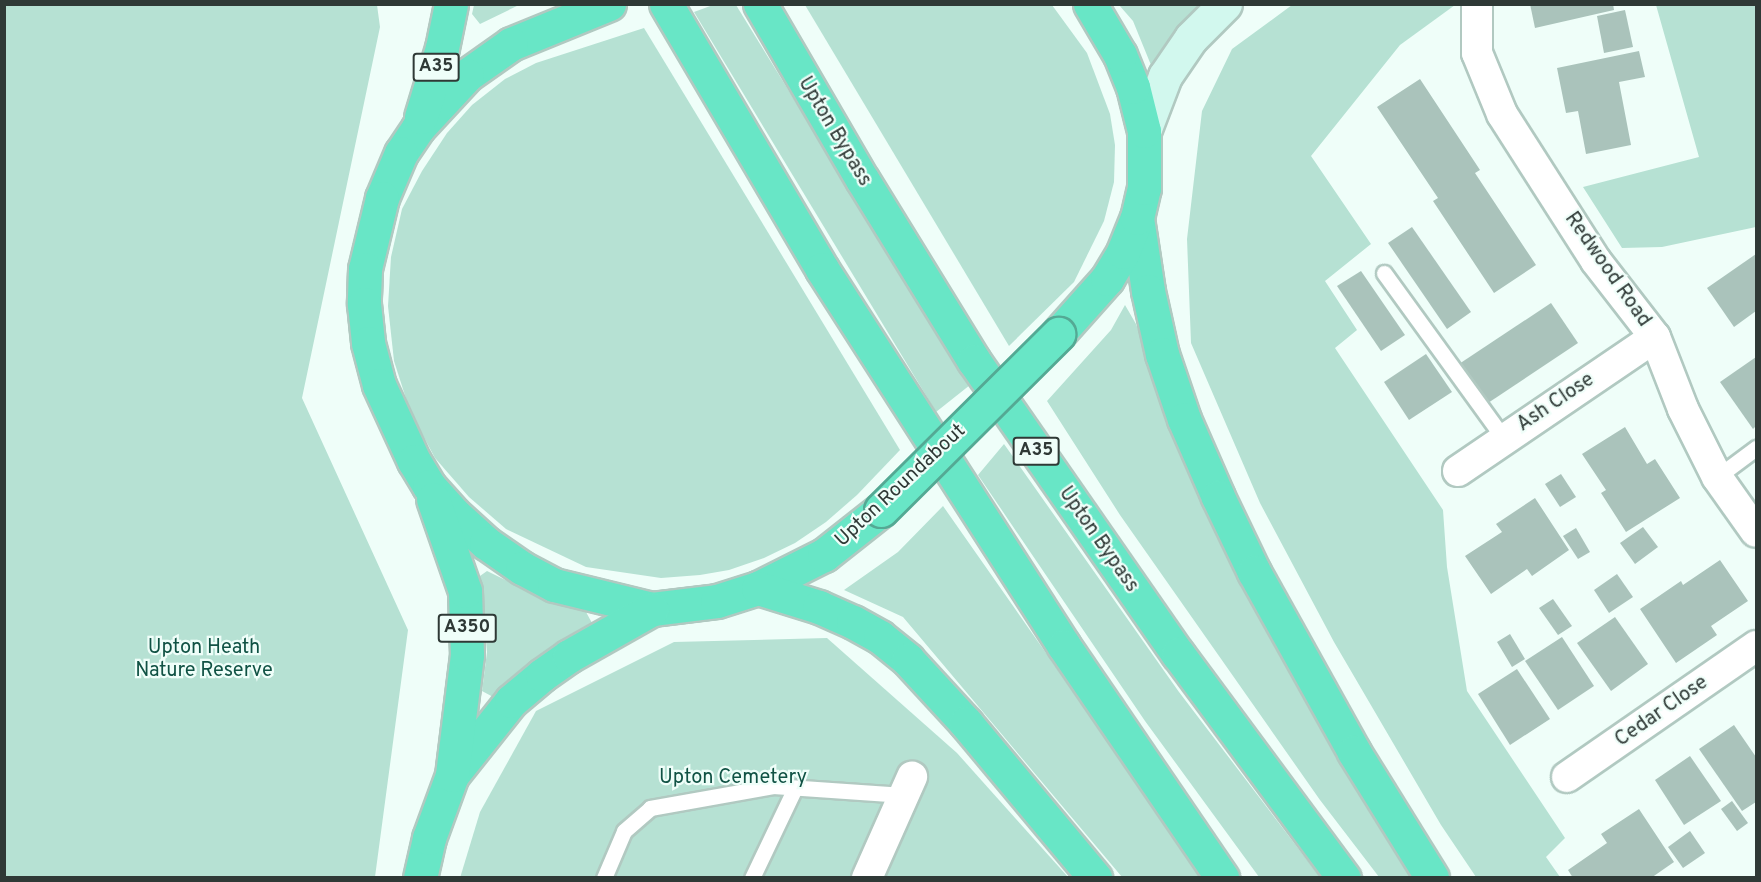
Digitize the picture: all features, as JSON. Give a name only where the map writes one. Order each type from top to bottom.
[{"type":"highway","name":"A35","points":[[418,128],[442,48],[451,4]]},
{"type":"highway","points":[[666,4],[828,278],[1064,645],[1222,878]]},
{"type":"highway","name":"Upton Bypass","points":[[760,4],[861,179],[974,361],[1178,654],[1344,878]]},
{"type":"highway","name":"Upton Roundabout","points":[[600,8],[511,44],[489,57],[467,75],[418,128],[401,153],[376,217],[365,269],[364,304],[368,344],[379,385],[395,423],[429,486],[453,513],[486,543],[522,568],[554,585],[652,609],[717,602],[759,588],[824,555],[881,510],[1058,334],[1107,279],[1137,218],[1144,188],[1144,131],[1133,87],[1120,55],[1090,4]]},
{"type":"highway","points":[[1137,218],[1148,291],[1162,354],[1184,419],[1218,496],[1254,572],[1354,752],[1432,878]]},
{"type":"highway","name":"A350","points":[[420,878],[429,838],[452,775],[467,655],[466,609],[459,567],[429,486]]},
{"type":"highway","points":[[759,588],[810,603],[853,622],[880,637],[908,660],[966,723],[1095,878]]},
{"type":"highway","name":"A350","points":[[452,775],[518,695],[569,656],[652,609]]},
{"type":"main road","points":[[1144,131],[1165,76],[1191,38],[1224,4]]},
{"type":"street","name":"Redwood Road","points":[[1477,4],[1477,54],[1502,114],[1596,261],[1655,337],[1683,409],[1717,477],[1756,531]]},
{"type":"street","name":"Ash Close","points":[[1458,471],[1655,337]]},
{"type":"street","name":"Cedar Close","points":[[1567,777],[1756,646]]},
{"type":"street","points":[[867,878],[908,786]]},
{"type":"lane","points":[[1384,273],[1504,439]]},
{"type":"lane","points":[[1717,477],[1756,448]]},
{"type":"lane","points":[[604,878],[624,831],[650,808],[772,786],[795,788],[908,786]]},
{"type":"lane","points":[[752,878],[795,788]]},
{"type":"green space","name":"Upton Heath Nature Reserve","points":[[5,4],[377,5],[380,27],[302,398],[408,630],[375,877],[5,877]]},
{"type":"green space","points":[[474,4],[519,5],[480,24],[472,14]]},
{"type":"green space","points":[[713,5],[736,5],[970,385],[936,412],[694,12]]},
{"type":"green space","points":[[805,5],[1052,5],[1087,53],[1110,114],[1115,145],[1114,182],[1104,221],[1074,282],[1009,346]]},
{"type":"green space","points":[[1119,5],[1205,5],[1153,70],[1133,21]]},
{"type":"green space","points":[[1292,5],[1455,5],[1400,45],[1311,156],[1371,244],[1325,281],[1357,330],[1335,348],[1443,510],[1447,567],[1467,691],[1565,838],[1546,857],[1560,877],[1476,877],[1441,825],[1334,642],[1260,503],[1191,343],[1187,239],[1202,111],[1232,49]]},
{"type":"green space","points":[[1656,5],[1756,5],[1756,227],[1662,247],[1622,248],[1583,187],[1699,157]]},
{"type":"green space","points":[[644,28],[900,450],[857,495],[826,522],[795,543],[764,558],[729,570],[661,578],[586,567],[506,529],[469,497],[435,458],[410,411],[394,361],[388,306],[391,257],[402,209],[422,171],[447,133],[472,105],[505,79],[536,63]]},
{"type":"green space","points":[[1125,305],[1136,324],[1153,370],[1416,877],[1379,877],[1320,800],[1120,515],[1047,401],[1111,330]]},
{"type":"green space","points":[[1004,444],[1179,692],[1320,877],[1259,877],[1145,721],[978,475]]},
{"type":"green space","points":[[943,506],[1203,877],[1122,877],[903,617],[844,590],[898,552]]},
{"type":"green space","points":[[487,571],[544,599],[586,612],[592,623],[529,664],[495,698],[482,691],[487,652],[480,576]]},
{"type":"green space","name":"Upton Cemetery","points":[[827,638],[957,753],[1068,877],[460,878],[480,812],[536,711],[674,642]]},
{"type":"building","points":[[1530,4],[1613,4],[1614,10],[1535,28]]},
{"type":"building","points":[[1625,10],[1633,47],[1604,53],[1597,16]]},
{"type":"building","points":[[1639,51],[1645,77],[1619,82],[1631,145],[1586,154],[1578,111],[1566,113],[1557,68]]},
{"type":"building","points":[[1420,79],[1480,170],[1475,173],[1536,265],[1494,293],[1433,201],[1438,198],[1377,107]]},
{"type":"building","points":[[1412,227],[1471,312],[1447,329],[1388,243]]},
{"type":"building","points":[[1756,254],[1756,311],[1734,327],[1707,288]]},
{"type":"building","points":[[1361,271],[1405,335],[1381,351],[1337,286]]},
{"type":"building","points":[[1551,303],[1578,343],[1485,405],[1459,364]]},
{"type":"building","points":[[1426,354],[1452,392],[1409,420],[1384,382]]},
{"type":"building","points":[[1756,357],[1756,426],[1753,429],[1720,382]]},
{"type":"building","points":[[1625,427],[1647,464],[1655,459],[1680,498],[1626,532],[1601,493],[1606,490],[1582,454]]},
{"type":"building","points":[[1561,474],[1576,497],[1560,507],[1545,484]]},
{"type":"building","points":[[1535,498],[1569,550],[1532,576],[1527,569],[1491,594],[1465,556],[1502,532],[1496,524]]},
{"type":"building","points":[[1643,527],[1658,547],[1635,564],[1620,543]]},
{"type":"building","points":[[1576,528],[1590,552],[1578,559],[1563,536]]},
{"type":"building","points":[[1720,560],[1748,601],[1711,626],[1717,635],[1676,663],[1640,609],[1681,581],[1683,585]]},
{"type":"building","points":[[1617,574],[1633,597],[1609,613],[1594,590]]},
{"type":"building","points":[[1553,599],[1572,626],[1558,635],[1539,608]]},
{"type":"building","points":[[1615,617],[1648,664],[1611,691],[1577,643]]},
{"type":"building","points":[[1510,634],[1525,659],[1512,667],[1497,642]]},
{"type":"building","points":[[1562,637],[1594,686],[1558,710],[1525,661]]},
{"type":"building","points":[[1517,669],[1550,719],[1510,745],[1478,694]]},
{"type":"building","points":[[1734,725],[1756,757],[1756,802],[1742,811],[1699,749]]},
{"type":"building","points":[[1690,756],[1721,801],[1684,825],[1655,780]]},
{"type":"building","points":[[1732,801],[1748,823],[1737,831],[1721,809]]},
{"type":"building","points":[[1639,809],[1674,862],[1651,878],[1573,878],[1568,870],[1607,843],[1601,834]]},
{"type":"building","points":[[1690,831],[1705,853],[1683,868],[1668,847]]}]
